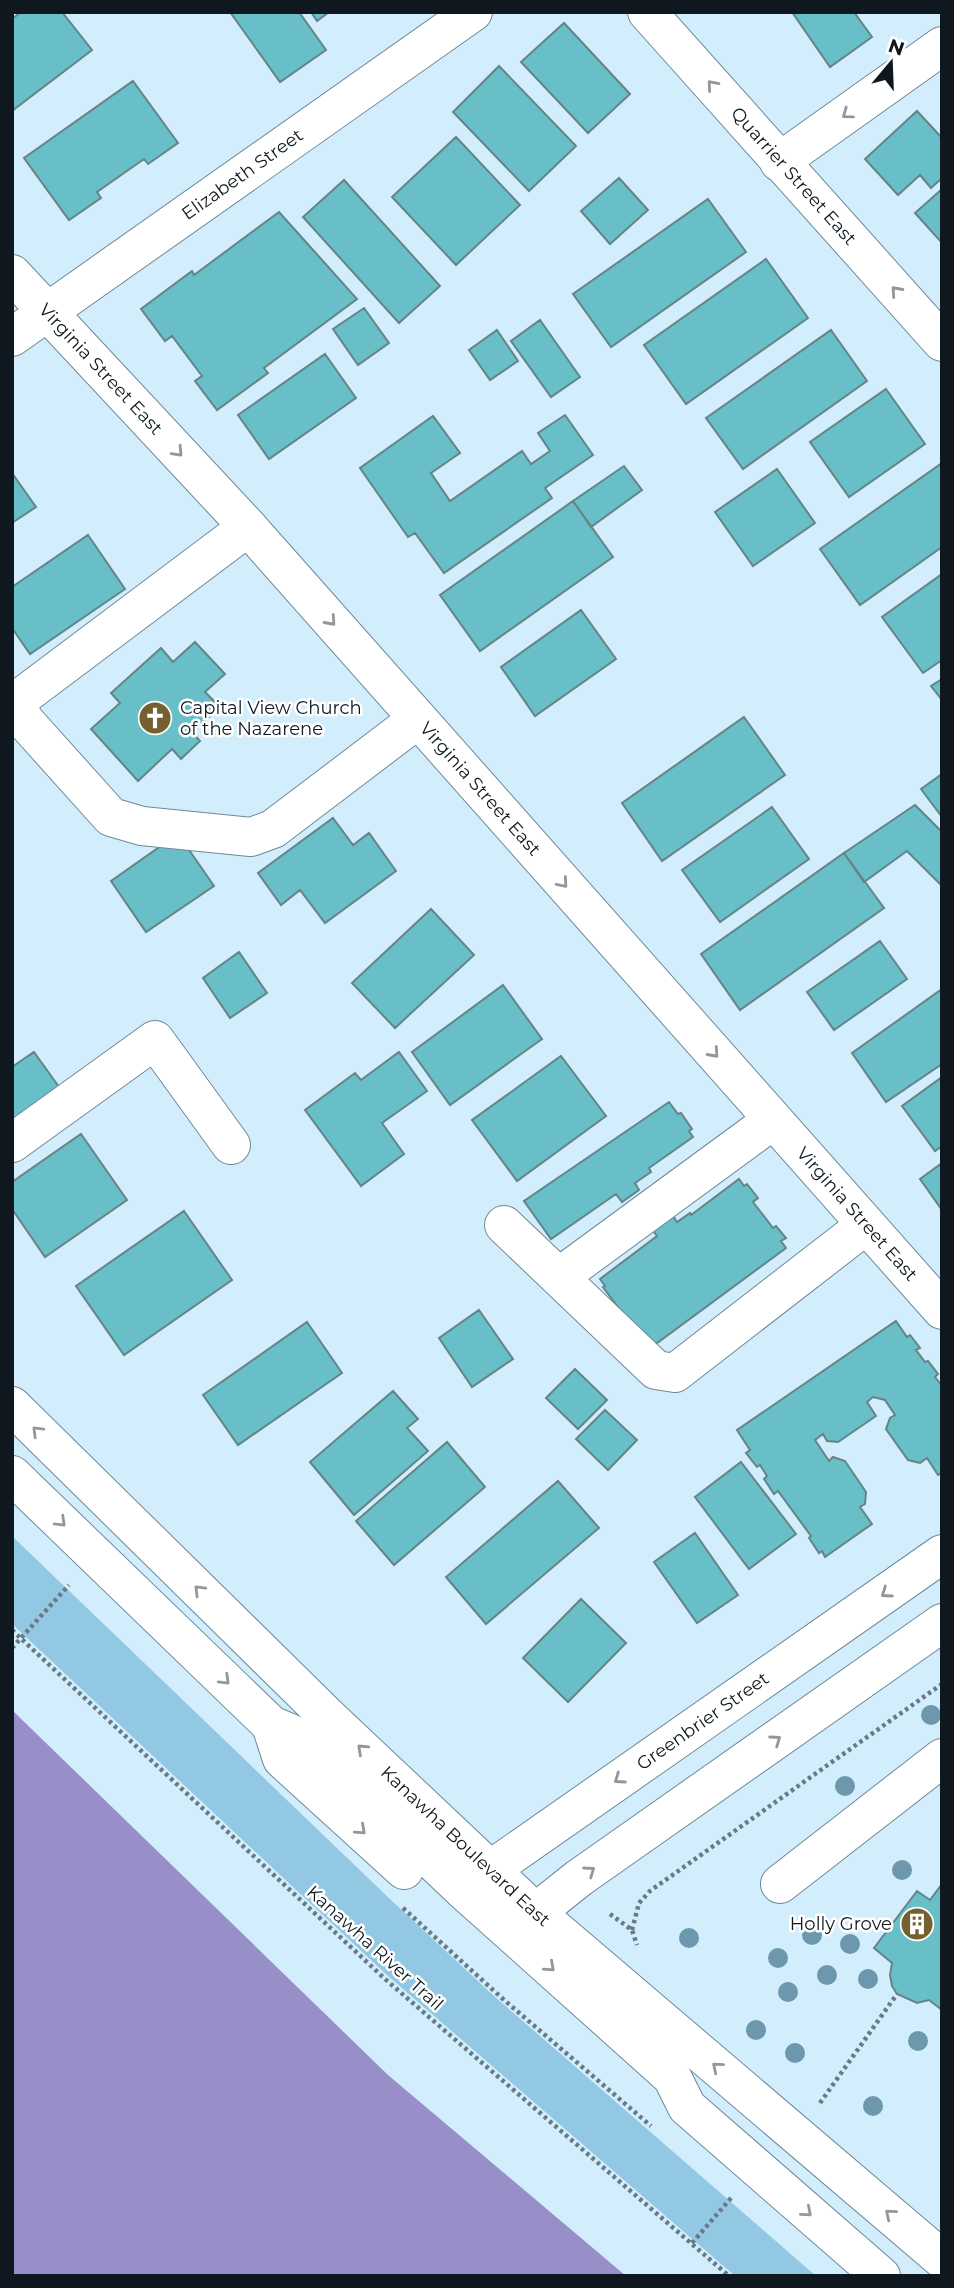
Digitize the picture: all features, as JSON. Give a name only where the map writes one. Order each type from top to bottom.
[{"type":"main road","name":"Elizabeth Street","points":[[12,337],[473,12]]},
{"type":"main road","name":"Quarrier Street East","points":[[647,12],[942,342]]},
{"type":"main road","points":[[779,162],[942,46]]},
{"type":"main road","name":"Virginia Street East","points":[[12,274],[248,527],[942,1310]]},
{"type":"main road","points":[[248,527],[27,693],[18,705],[23,719],[111,817],[142,826],[251,837],[273,829],[418,719]]},
{"type":"main road","points":[[12,1143],[155,1040],[231,1144]]},
{"type":"main road","points":[[559,1278],[773,1120]]},
{"type":"main road","points":[[504,1225],[656,1370],[675,1373],[866,1225]]},
{"type":"main road","name":"Kanawha Boulevard East","points":[[12,1406],[311,1701],[476,1880]]},
{"type":"main road","name":"Kanawha Boulevard East","points":[[12,1475],[271,1725],[304,1739],[476,1880],[524,1923],[942,2259]]},
{"type":"main road","name":"Greenbrier Street","points":[[476,1880],[942,1554]]},
{"type":"main road","points":[[524,1923],[579,1878],[942,1623]]},
{"type":"main road","name":"Kanawha Boulevard East","points":[[271,1725],[282,1759],[658,2099],[687,2108]]},
{"type":"main road","points":[[780,1884],[942,1758]]},
{"type":"main road","name":"Kanawha Boulevard East","points":[[524,1923],[672,2077],[687,2108],[881,2276]]},
{"type":"path","points":[[12,1648],[69,1585]]},
{"type":"path","name":"Kanawha River Trail","points":[[12,1630],[385,1979],[729,2276]]},
{"type":"path","points":[[632,1930],[639,1903],[650,1891],[942,1684]]},
{"type":"path","points":[[820,2103],[897,1994]]},
{"type":"path","points":[[691,2244],[733,2197]]},
{"type":"shaded area","points":[[12,1536],[494,1996],[816,2276],[735,2276],[388,1976],[12,1624]]},
{"type":"shaded area","points":[[12,1710],[388,2075],[626,2276],[12,2276]]},
{"type":"building","points":[[21,12],[62,12],[92,50],[12,111],[12,19]]},
{"type":"building","points":[[230,12],[299,12],[326,50],[280,82]]},
{"type":"building","points":[[311,12],[329,12],[317,21]]},
{"type":"building","points":[[792,12],[854,12],[872,37],[830,67]]},
{"type":"building","points":[[564,23],[630,94],[588,133],[521,62]]},
{"type":"building","points":[[499,66],[576,146],[529,191],[453,112]]},
{"type":"building","points":[[133,81],[178,143],[148,164],[144,159],[97,192],[101,198],[69,220],[24,158]]},
{"type":"building","points":[[917,111],[942,138],[942,178],[931,188],[920,175],[898,195],[865,159]]},
{"type":"building","points":[[456,137],[520,205],[456,265],[392,197]]},
{"type":"building","points":[[619,178],[648,210],[610,244],[581,211]]},
{"type":"building","points":[[344,180],[440,286],[399,323],[303,217]]},
{"type":"building","points":[[942,189],[942,243],[915,213]]},
{"type":"building","points":[[708,199],[746,252],[611,347],[573,294]]},
{"type":"building","points":[[279,212],[357,299],[264,368],[268,373],[217,410],[195,381],[202,376],[172,336],[165,341],[141,309],[192,271],[194,275]]},
{"type":"building","points":[[766,259],[808,318],[686,404],[644,345]]},
{"type":"building","points":[[364,308],[389,343],[358,365],[333,329]]},
{"type":"building","points":[[540,320],[580,377],[551,397],[511,341]]},
{"type":"building","points":[[497,330],[518,361],[490,380],[469,350]]},
{"type":"building","points":[[831,330],[867,381],[743,469],[706,418]]},
{"type":"building","points":[[325,354],[356,398],[269,459],[238,415]]},
{"type":"building","points":[[886,389],[925,444],[849,497],[810,442]]},
{"type":"building","points":[[565,415],[593,455],[545,488],[552,498],[444,573],[415,533],[408,537],[360,468],[433,416],[460,453],[431,473],[450,501],[522,451],[531,464],[550,451],[538,433]]},
{"type":"building","points":[[942,463],[942,547],[860,605],[820,549]]},
{"type":"building","points":[[624,466],[642,490],[591,527],[573,501]]},
{"type":"building","points":[[777,469],[815,523],[753,566],[715,512]]},
{"type":"building","points":[[12,473],[36,507],[12,523]]},
{"type":"building","points":[[573,501],[613,557],[480,651],[440,595]]},
{"type":"building","points":[[88,535],[125,589],[30,654],[12,628],[12,587]]},
{"type":"building","points":[[942,574],[942,660],[923,673],[882,617]]},
{"type":"building","points":[[581,610],[616,659],[535,716],[501,667]]},
{"type":"building","name":"Capital View Church of the Nazarene","points":[[195,642],[225,674],[205,692],[220,707],[192,732],[200,741],[181,759],[172,749],[138,781],[91,729],[120,703],[111,693],[161,648],[173,662]]},
{"type":"building","points":[[942,679],[942,700],[931,686]]},
{"type":"building","points":[[744,717],[785,775],[662,861],[622,803]]},
{"type":"building","points":[[942,774],[942,817],[921,789]]},
{"type":"building","points":[[915,805],[942,832],[942,883],[907,851],[864,882],[844,853]]},
{"type":"building","points":[[772,807],[809,859],[720,922],[682,870]]},
{"type":"building","points":[[333,818],[353,845],[369,833],[396,871],[325,923],[300,890],[281,905],[258,873]]},
{"type":"building","points":[[178,834],[214,886],[146,932],[111,881]]},
{"type":"building","points":[[844,853],[884,908],[740,1010],[701,954]]},
{"type":"building","points":[[431,909],[474,955],[395,1028],[352,983]]},
{"type":"building","points":[[880,941],[907,979],[834,1030],[807,992]]},
{"type":"building","points":[[239,952],[267,993],[230,1018],[203,978]]},
{"type":"building","points":[[503,985],[542,1039],[450,1105],[412,1052]]},
{"type":"building","points":[[942,989],[942,1064],[886,1102],[852,1053]]},
{"type":"building","points":[[34,1052],[64,1094],[12,1130],[12,1067]]},
{"type":"building","points":[[399,1052],[427,1091],[382,1123],[404,1154],[361,1186],[305,1110],[355,1073],[361,1080]]},
{"type":"building","points":[[561,1056],[606,1116],[517,1181],[472,1120]]},
{"type":"building","points":[[942,1077],[942,1146],[935,1151],[902,1106]]},
{"type":"building","points":[[669,1102],[692,1129],[689,1131],[693,1137],[649,1168],[651,1172],[635,1183],[639,1190],[622,1202],[616,1194],[551,1239],[524,1201]]},
{"type":"building","points":[[81,1134],[127,1200],[45,1257],[12,1209],[12,1182]]},
{"type":"building","points":[[942,1163],[942,1210],[920,1179]]},
{"type":"building","points":[[739,1179],[744,1186],[747,1184],[758,1198],[753,1202],[773,1228],[776,1226],[786,1238],[781,1241],[786,1248],[649,1349],[603,1287],[605,1286],[600,1279],[657,1236],[651,1228],[671,1213],[677,1222],[690,1213],[691,1215]]},
{"type":"building","points":[[184,1211],[232,1280],[124,1355],[76,1286]]},
{"type":"building","points":[[479,1310],[513,1359],[472,1387],[439,1338]]},
{"type":"building","points":[[896,1321],[907,1337],[910,1335],[920,1348],[916,1350],[938,1374],[935,1377],[942,1386],[942,1473],[938,1475],[927,1458],[920,1463],[908,1460],[886,1429],[890,1418],[895,1415],[885,1400],[873,1397],[867,1402],[876,1416],[838,1442],[827,1441],[823,1434],[815,1440],[829,1461],[833,1457],[845,1461],[866,1492],[865,1504],[860,1507],[872,1524],[825,1557],[822,1551],[819,1553],[809,1538],[811,1536],[778,1491],[774,1494],[764,1479],[767,1476],[760,1465],[757,1467],[746,1453],[750,1450],[737,1430]]},
{"type":"building","points":[[307,1322],[342,1373],[238,1445],[203,1395]]},
{"type":"building","points":[[575,1369],[607,1400],[578,1429],[546,1398]]},
{"type":"building","points":[[393,1391],[418,1419],[407,1428],[428,1451],[354,1515],[310,1462]]},
{"type":"building","points":[[605,1410],[637,1440],[608,1470],[576,1439]]},
{"type":"building","points":[[447,1442],[485,1487],[394,1565],[356,1521]]},
{"type":"building","points":[[741,1462],[796,1534],[749,1569],[695,1497]]},
{"type":"building","points":[[558,1481],[599,1528],[486,1624],[446,1577]]},
{"type":"building","points":[[695,1533],[738,1595],[697,1623],[654,1562]]},
{"type":"building","points":[[581,1599],[626,1643],[568,1702],[523,1658]]},
{"type":"building","name":"Holly Grove","points":[[942,1884],[942,2010],[929,2000],[917,2003],[897,1994],[890,1975],[892,1963],[874,1948],[917,1891],[930,1900]]},
{"type":"place","name":"Capital View Church of the Nazarene","points":[[155,718]]},
{"type":"place","name":"Holly Grove","points":[[917,1924]]}]
